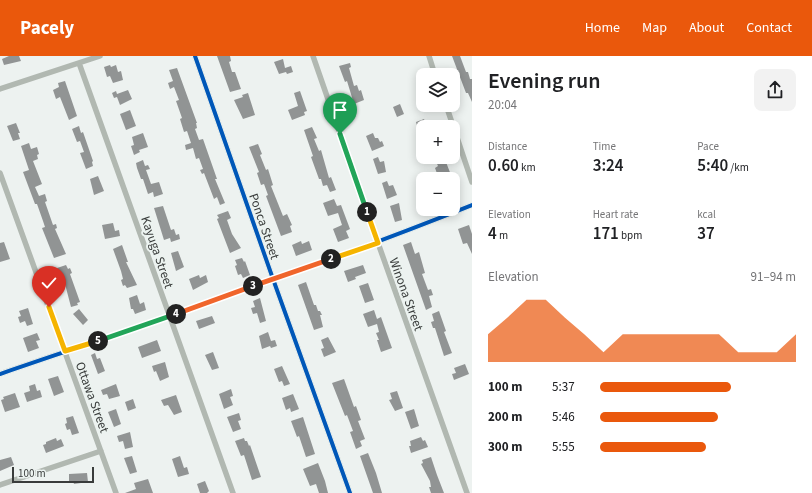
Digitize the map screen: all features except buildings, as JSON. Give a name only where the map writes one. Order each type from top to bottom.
[{"type":"street","points":[[0,90],[100,56]]},
{"type":"street","name":"Ponca Street","points":[[196,56],[273,279],[350,493]]},
{"type":"street","name":"Winona Street","points":[[313,56],[467,493]]},
{"type":"street","points":[[429,56],[433,68]]},
{"type":"street","name":"Kayuga Street","points":[[79,63],[232,493]]},
{"type":"street","points":[[448,112],[472,182]]},
{"type":"street","name":"Ottawa Street","points":[[0,173],[116,493]]},
{"type":"street","points":[[0,374],[378,243],[472,205]]},
{"type":"street","points":[[0,485],[101,451]]},
{"type":"cycle path","points":[[195,56],[350,493]]},
{"type":"cycle path","points":[[0,374],[355,250],[472,205]]},
{"type":"route","points":[[49,307],[65,351],[378,243],[340,134]]}]
